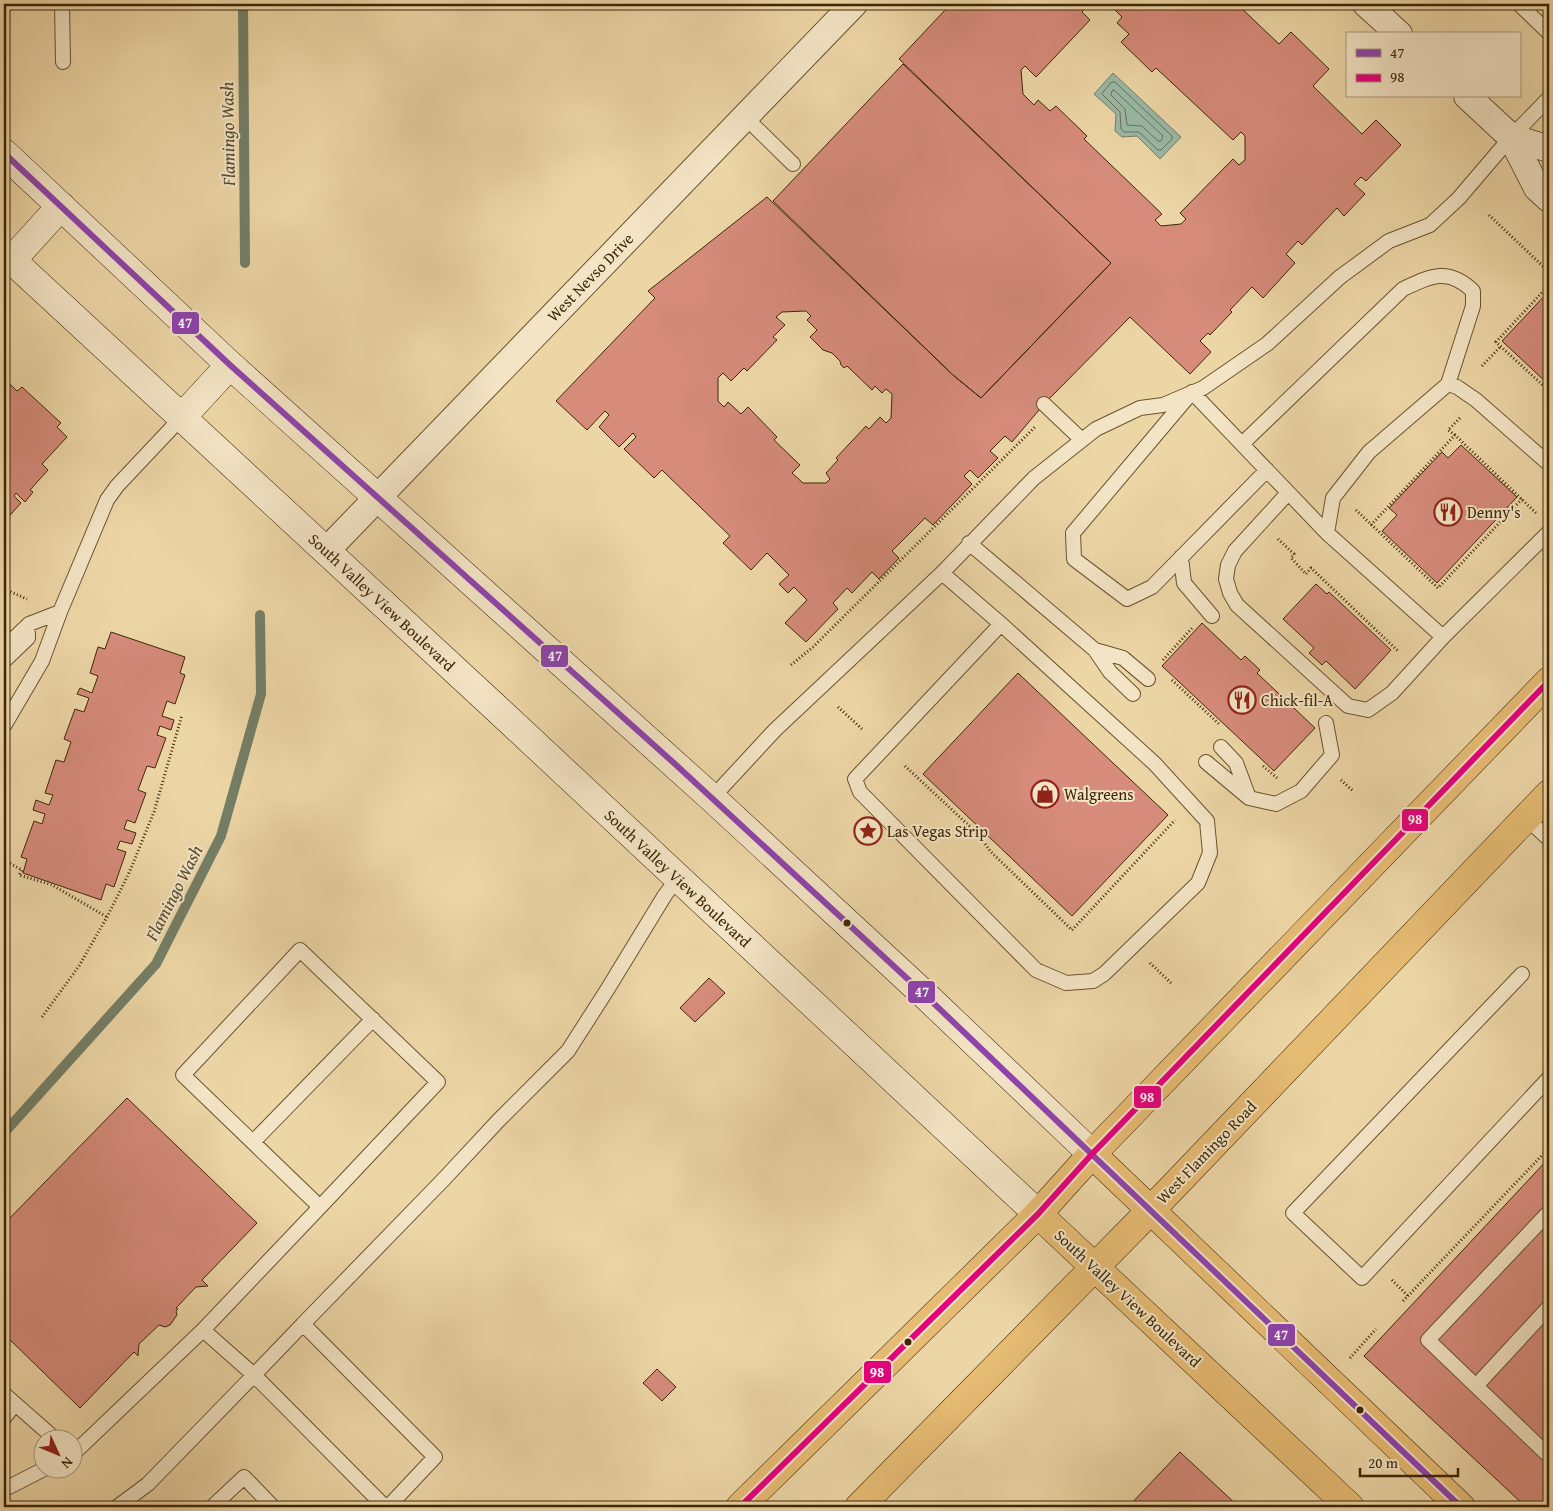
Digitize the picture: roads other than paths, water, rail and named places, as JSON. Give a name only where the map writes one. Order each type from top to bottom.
[{"type":"main road","points":[[4,153],[230,365],[712,798],[925,995],[1461,1507]]},
{"type":"main road","points":[[6,260],[61,206]]},
{"type":"main road","name":"South Valley View Boulevard","points":[[6,260],[182,417],[1350,1507]]},
{"type":"main road","points":[[182,417],[230,365]]},
{"type":"main road","points":[[740,1507],[1038,1214],[1092,1154],[1549,681]]},
{"type":"main road","name":"West Flamingo Road","points":[[859,1507],[1150,1211],[1549,794]]},
{"type":"street","name":"West Nevso Drive","points":[[326,551],[854,4]]},
{"type":"street","points":[[1366,4],[1397,32]]},
{"type":"street","points":[[1469,98],[1512,137],[1537,188],[1549,200]]},
{"type":"street","points":[[1512,137],[1549,149]]},
{"type":"lane","points":[[62,4],[63,62]]},
{"type":"lane","points":[[1519,4],[1549,33]]},
{"type":"lane","points":[[712,798],[775,730],[942,573],[1034,478],[1096,429],[1140,408],[1163,405],[1203,388],[1266,344],[1340,277],[1388,241],[1430,225],[1459,198],[1549,98]]},
{"type":"lane","points":[[745,117],[793,164]]},
{"type":"lane","points":[[1242,444],[1403,289],[1426,278],[1449,276],[1462,281],[1472,291],[1473,306],[1448,384],[1370,452],[1333,498],[1327,533]]},
{"type":"lane","points":[[1448,384],[1457,387],[1476,400],[1549,464]]},
{"type":"lane","points":[[1192,392],[1327,533],[1443,637]]},
{"type":"lane","points":[[1192,392],[1073,533],[1074,559],[1127,599],[1152,587],[1266,470]]},
{"type":"lane","points":[[1048,408],[1082,440]]},
{"type":"lane","points":[[4,726],[42,661],[60,612],[108,500],[117,486],[182,417]]},
{"type":"lane","points":[[1288,493],[1235,551],[1228,565],[1226,579],[1230,593],[1237,605],[1348,706],[1368,710],[1392,693],[1443,637],[1549,532]]},
{"type":"lane","points":[[969,544],[1095,650],[1110,672],[1133,694]]},
{"type":"lane","points":[[1181,557],[1184,583],[1212,616]]},
{"type":"lane","points":[[942,573],[1001,624],[1156,764],[1208,821],[1210,853],[1198,883],[1104,974],[1093,981],[1066,983],[1036,970],[860,792],[855,779],[1001,624]]},
{"type":"lane","points":[[4,648],[29,624],[60,612]]},
{"type":"lane","points":[[4,661],[28,638],[29,624]]},
{"type":"lane","points":[[1095,650],[1123,658],[1148,679]]},
{"type":"lane","points":[[1206,762],[1249,798],[1276,804],[1301,791],[1332,755],[1326,724]]},
{"type":"lane","points":[[1221,747],[1236,763],[1249,798]]},
{"type":"lane","points":[[1526,818],[1549,839]]},
{"type":"lane","points":[[118,1507],[148,1484],[498,1121],[568,1051],[664,895],[678,878]]},
{"type":"lane","points":[[82,1447],[203,1330],[320,1207],[438,1082],[300,950],[183,1075],[320,1207]]},
{"type":"lane","points":[[1522,974],[1293,1213],[1362,1278],[1549,1078]]},
{"type":"lane","points":[[253,1142],[373,1019]]},
{"type":"lane","points":[[1549,1212],[1428,1340],[1549,1456]]},
{"type":"lane","points":[[1476,1386],[1549,1307]]},
{"type":"lane","points":[[203,1330],[254,1375],[386,1507],[435,1457],[303,1324]]},
{"type":"lane","points":[[4,1394],[43,1428]]},
{"type":"lane","points":[[4,1418],[15,1404]]},
{"type":"lane","points":[[4,1487],[32,1475]]},
{"type":"lane","points":[[212,1507],[244,1477],[273,1507]]},
{"type":"water","points":[[1113,73],[1181,137],[1160,159],[1137,136],[1122,137],[1115,131],[1116,114],[1094,94]]},
{"type":"waterway","name":"Flamingo Wash","points":[[243,4],[245,263]]},
{"type":"waterway","name":"Flamingo Wash","points":[[4,1133],[156,964],[221,836],[261,694],[260,615]]},
{"type":"place","name":"Denny's","points":[[1448,512]]},
{"type":"place","name":"Chick-fil-A","points":[[1242,700]]},
{"type":"place","name":"Walgreens","points":[[1045,794]]},
{"type":"place","name":"Las Vegas Strip","points":[[868,831]]}]
